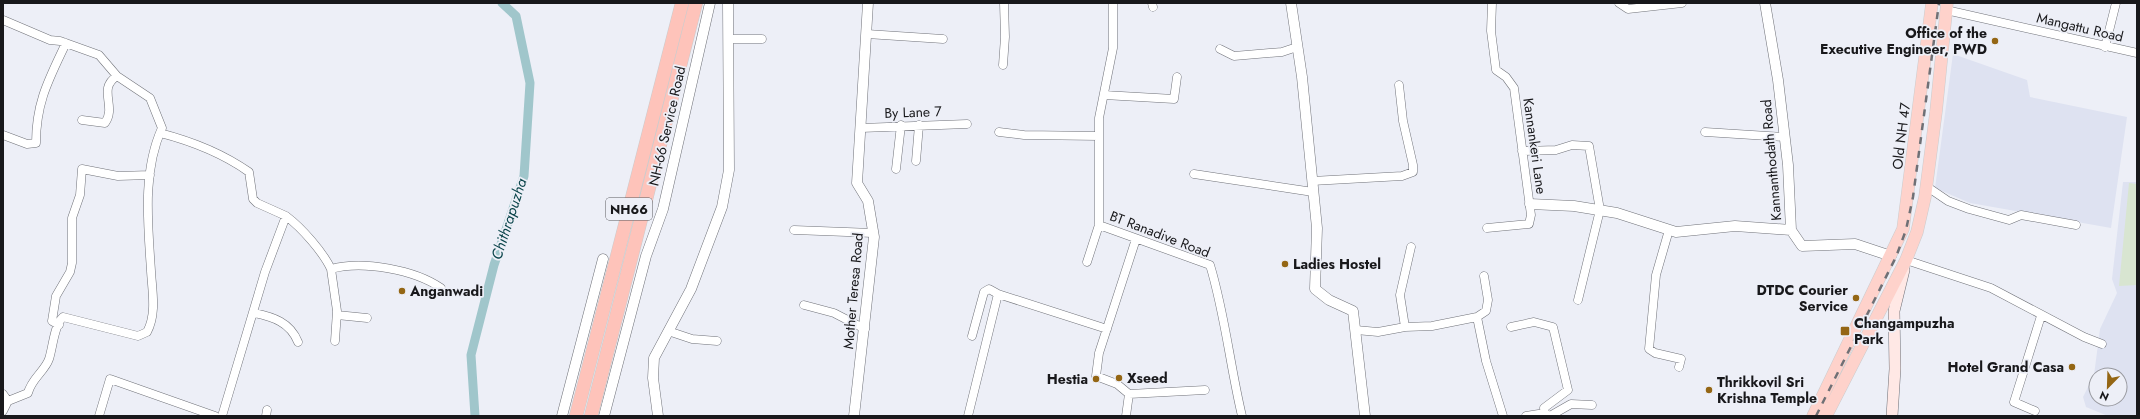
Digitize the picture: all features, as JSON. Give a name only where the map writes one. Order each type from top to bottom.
[{"type":"highway","name":"NH66","points":[[577,412],[609,261],[682,3]]},
{"type":"highway","name":"NH66","points":[[596,414],[696,3]]},
{"type":"highway","points":[[577,412],[596,414]]},
{"type":"main road","name":"Old NH 47","points":[[1813,416],[1903,230],[1932,3]]},
{"type":"main road","points":[[1826,416],[1906,260],[1917,232],[1926,186],[1936,112],[1947,6]]},
{"type":"main road","points":[[1919,110],[1936,112]]},
{"type":"main road","points":[[1892,416],[1895,369],[1894,311],[1906,260]]},
{"type":"street","name":"NH-66 Service Road","points":[[596,414],[646,256],[663,209],[710,3]]},
{"type":"street","points":[[658,416],[653,378],[654,358],[691,289],[722,207],[729,170],[728,3]]},
{"type":"street","name":"Mother Teresa Road","points":[[854,416],[865,329],[873,233],[868,201],[857,183],[868,3]]},
{"type":"street","points":[[1003,65],[1006,37],[1004,3]]},
{"type":"street","name":"BT Ranadive Road","points":[[1113,3],[1113,48],[1099,118],[1098,225],[1210,265],[1218,289],[1233,378],[1242,416]]},
{"type":"street","points":[[1291,3],[1302,77],[1317,228],[1315,289],[1329,300],[1353,310],[1365,416]]},
{"type":"street","name":"Kannankeri Lane","points":[[1487,228],[1529,224],[1531,215],[1514,88],[1506,77],[1496,70],[1492,31],[1492,3]]},
{"type":"street","points":[[1619,3],[1628,9],[1682,3]]},
{"type":"street","name":"Kannanthodath Road","points":[[1765,3],[1778,80],[1785,137],[1791,230],[1802,246],[1855,244],[1891,256]]},
{"type":"street","points":[[2105,47],[2116,3]]},
{"type":"street","name":"Mangattu Road","points":[[1947,6],[2105,47],[2137,53]]},
{"type":"street","points":[[3,20],[50,40],[66,43],[99,55],[117,76],[150,98],[162,128],[153,156],[150,175],[149,231],[152,307],[147,332],[138,336],[64,316],[61,318],[49,360],[38,373],[28,393],[8,401],[3,411]]},
{"type":"street","points":[[867,34],[943,39]]},
{"type":"street","points":[[728,39],[762,39]]},
{"type":"street","points":[[3,135],[27,144],[36,143],[37,121],[44,89],[66,43]]},
{"type":"street","points":[[1220,49],[1234,56],[1282,52],[1297,47]]},
{"type":"street","points":[[82,120],[105,123],[107,121],[109,108],[107,87],[110,81],[117,76]]},
{"type":"street","points":[[1104,95],[1174,99],[1177,77]]},
{"type":"street","points":[[1312,181],[1402,176],[1413,172],[1413,165],[1403,120],[1399,85]]},
{"type":"street","name":"By Lane 7","points":[[860,128],[901,125],[966,124]]},
{"type":"street","points":[[896,169],[901,125]]},
{"type":"street","points":[[916,161],[919,125]]},
{"type":"street","points":[[999,132],[1024,135],[1100,136]]},
{"type":"street","points":[[1705,132],[1785,137]]},
{"type":"street","points":[[160,133],[184,139],[238,164],[249,172],[253,199],[257,203],[286,216],[302,230],[328,262],[331,269],[337,315],[335,342]]},
{"type":"street","points":[[1522,151],[1556,150],[1572,145],[1589,146],[1600,210],[1578,300]]},
{"type":"street","points":[[59,324],[52,322],[56,296],[70,272],[72,263],[72,218],[80,195],[82,169],[118,176],[150,175]]},
{"type":"street","points":[[1194,174],[1313,192]]},
{"type":"street","points":[[1926,186],[1948,201],[1969,209],[2009,220],[2021,215],[2076,225]]},
{"type":"street","points":[[1530,204],[1600,210],[1617,213],[1676,232],[1735,226],[1791,230]]},
{"type":"street","points":[[222,416],[265,272],[286,216]]},
{"type":"street","points":[[1087,262],[1098,225]]},
{"type":"street","points":[[794,230],[873,233]]},
{"type":"street","points":[[1669,230],[1656,275],[1649,349],[1655,353],[1681,359],[1679,367]]},
{"type":"street","points":[[1136,239],[1099,353],[1096,376],[1117,384],[1129,394],[1205,390]]},
{"type":"street","points":[[1405,327],[1400,295],[1411,247]]},
{"type":"street","points":[[1906,260],[1991,288],[2041,316],[2102,344]]},
{"type":"street","points":[[562,416],[609,261]]},
{"type":"street","points":[[331,269],[356,266],[402,272],[427,279],[441,288]]},
{"type":"street","points":[[1356,330],[1378,332],[1405,327],[1432,326],[1477,317],[1486,311],[1488,300],[1484,276]]},
{"type":"street","points":[[972,336],[984,292],[989,289],[998,294],[1107,329]]},
{"type":"street","points":[[968,416],[998,294]]},
{"type":"street","points":[[804,305],[834,313],[865,329]]},
{"type":"street","points":[[254,313],[278,319],[294,332],[298,342]]},
{"type":"street","points":[[337,315],[367,318]]},
{"type":"street","points":[[2035,411],[2014,402],[2041,316]]},
{"type":"street","points":[[1477,317],[1486,361],[1503,416]]},
{"type":"street","points":[[1511,327],[1534,322],[1553,327],[1568,390],[1544,408],[1548,415]]},
{"type":"street","points":[[668,331],[692,339],[717,341]]},
{"type":"street","points":[[99,416],[110,379],[215,416]]},
{"type":"street","points":[[3,394],[8,401]]},
{"type":"street","points":[[1126,416],[1129,394]]},
{"type":"street","points":[[1526,416],[1548,415],[1571,404],[1592,405]]},
{"type":"shaded area","points":[[1953,54],[2027,80],[2030,97],[2127,117],[2111,228],[1970,203],[1935,188]]},
{"type":"shaded area","points":[[2123,182],[2137,182],[2137,416],[2108,416],[2086,407],[2083,397],[2088,387],[2088,407],[2128,407],[2128,367],[2095,367],[2100,329],[2117,293],[2112,279]]},
{"type":"green space","points":[[2129,183],[2137,184],[2137,285],[2119,286]]},
{"type":"waterway","name":"Chithrapuzha","points":[[475,416],[471,355],[494,265],[524,176],[530,83],[516,16],[502,3]]},
{"type":"railway","points":[[1816,416],[1896,257],[1906,230],[1913,197],[1939,3]]},
{"type":"place","name":"Office of the Executive Engineer, PWD","points":[[1995,41]]},
{"type":"place","name":"Ladies Hostel","points":[[1285,264]]},
{"type":"place","name":"Anganwadi","points":[[402,291]]},
{"type":"place","name":"DTDC Courier Service","points":[[1856,298]]},
{"type":"place","name":"Changampuzha Park","points":[[1845,331]]},
{"type":"place","name":"Hotel Grand Casa","points":[[2072,367]]},
{"type":"place","name":"Xseed","points":[[1119,378]]},
{"type":"place","name":"Hestia","points":[[1096,379]]},
{"type":"place","name":"Thrikkovil Sri Krishna Temple","points":[[1709,390]]}]
